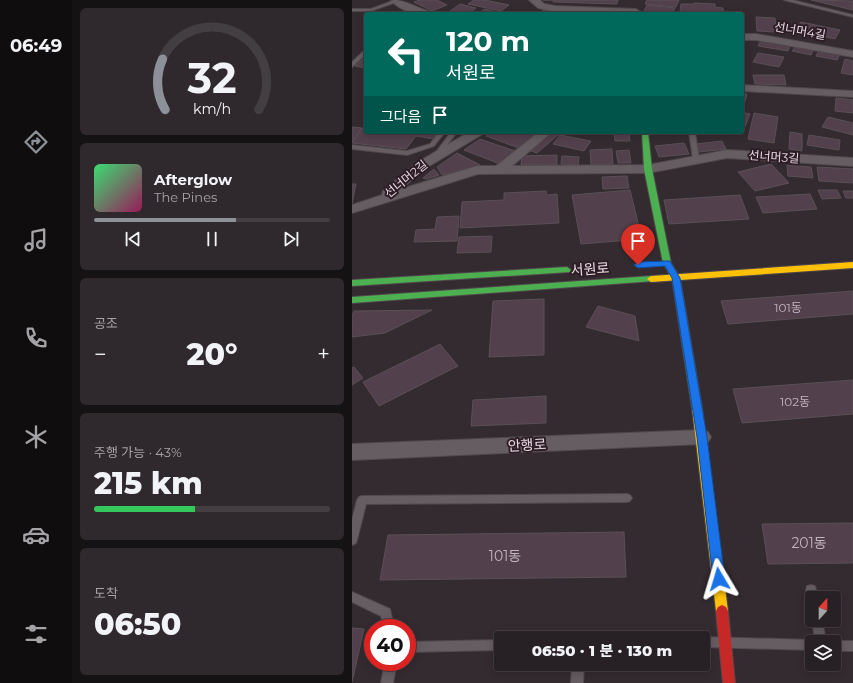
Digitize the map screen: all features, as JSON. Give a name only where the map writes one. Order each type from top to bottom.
[{"type":"street","points":[[534,0],[541,6],[556,10],[610,12]]},
{"type":"street","points":[[637,0],[637,12]]},
{"type":"street","points":[[396,1],[413,10],[420,12]]},
{"type":"street","name":"선너머4길","points":[[744,37],[756,37],[853,54]]},
{"type":"street","points":[[744,88],[853,94]]},
{"type":"street","name":"선너머2길","points":[[352,209],[384,198],[422,165],[474,134]]},
{"type":"street","points":[[499,170],[544,134]]},
{"type":"street","points":[[645,134],[648,169],[667,263],[676,278],[702,437],[726,642],[729,683]]},
{"type":"street","name":"선너머3길","points":[[384,198],[477,170],[648,169],[727,154],[853,162]]},
{"type":"street","name":"서원로","points":[[352,300],[853,265]]},
{"type":"street","name":"서원로","points":[[352,283],[574,269]]},
{"type":"street","name":"안행로","points":[[352,452],[702,437]]},
{"type":"lane","points":[[786,0],[853,16]]},
{"type":"lane","points":[[352,10],[370,12],[396,1]]},
{"type":"lane","points":[[352,65],[364,52]]},
{"type":"lane","points":[[352,148],[407,153],[432,146],[441,134]]},
{"type":"lane","points":[[435,157],[452,134]]},
{"type":"lane","points":[[692,134],[696,159]]},
{"type":"lane","points":[[352,540],[362,500],[627,498]]},
{"type":"lane","points":[[352,597],[386,613],[387,619]]},
{"type":"lane","points":[[710,642],[805,645]]},
{"type":"lane","points":[[416,647],[494,645]]},
{"type":"lane","points":[[841,646],[853,646]]},
{"type":"lane","points":[[386,683],[389,671]]},
{"type":"lane","points":[[577,683],[578,671]]},
{"type":"building","points":[[420,0],[437,0],[447,5],[432,11],[414,2]]},
{"type":"building","points":[[474,0],[485,0],[509,5],[501,11],[468,4]]},
{"type":"building","points":[[553,0],[618,0],[617,4],[553,2]]},
{"type":"building","points":[[647,0],[679,0],[676,7],[645,4]]},
{"type":"building","points":[[811,0],[853,1],[853,10]]},
{"type":"building","points":[[460,4],[476,8],[470,12],[449,12]]},
{"type":"building","points":[[681,4],[715,4],[715,7],[723,8],[723,11],[734,12],[680,12]]},
{"type":"building","points":[[647,5],[675,8],[673,12],[644,12]]},
{"type":"building","points":[[484,9],[498,12],[481,12]]},
{"type":"building","points":[[543,10],[558,12],[541,12]]},
{"type":"building","points":[[756,17],[775,18],[776,32],[757,31]]},
{"type":"building","points":[[801,22],[840,30],[835,39],[795,30]]},
{"type":"building","points":[[761,40],[790,46],[788,51],[758,46]]},
{"type":"building","points":[[796,46],[814,49],[811,55],[792,51]]},
{"type":"building","points":[[819,50],[840,54],[837,60],[816,56]]},
{"type":"building","points":[[758,53],[784,57],[779,67],[753,62]]},
{"type":"building","points":[[364,59],[364,68],[355,66]]},
{"type":"building","points":[[845,59],[853,61],[853,75],[841,73]]},
{"type":"building","points":[[753,75],[784,75],[786,85],[755,84]]},
{"type":"building","points":[[744,94],[747,94],[744,105]]},
{"type":"building","points":[[836,98],[853,100],[853,113],[835,111]]},
{"type":"building","points":[[744,112],[750,114],[744,129]]},
{"type":"building","points":[[754,113],[778,117],[774,143],[748,139]]},
{"type":"building","points":[[828,117],[853,123],[853,135],[822,127]]},
{"type":"building","points":[[352,127],[362,128],[352,142]]},
{"type":"building","points":[[362,128],[364,128],[364,134],[438,134],[434,139],[416,136],[406,149],[352,143]]},
{"type":"building","points":[[790,132],[802,134],[802,151],[789,149]]},
{"type":"building","points":[[488,134],[536,134],[519,148],[486,136]]},
{"type":"building","points":[[548,134],[558,135],[537,153],[528,150]]},
{"type":"building","points":[[614,134],[629,134],[630,141],[615,141]]},
{"type":"building","points":[[560,135],[591,141],[584,151],[553,144]]},
{"type":"building","points":[[809,135],[840,140],[839,150],[807,145]]},
{"type":"building","points":[[480,139],[515,151],[500,164],[464,150]]},
{"type":"building","points":[[722,141],[726,149],[699,152],[696,144]]},
{"type":"building","points":[[684,143],[689,154],[659,157],[655,146]]},
{"type":"building","points":[[612,149],[613,164],[591,165],[590,150]]},
{"type":"building","points":[[629,150],[631,163],[618,163],[616,151]]},
{"type":"building","points":[[457,153],[482,166],[442,175],[437,167]]},
{"type":"building","points":[[557,155],[557,165],[521,165],[522,156]]},
{"type":"building","points":[[562,156],[579,157],[578,165],[561,164]]},
{"type":"building","points":[[771,164],[789,183],[755,191],[738,172]]},
{"type":"building","points":[[787,165],[811,167],[813,178],[788,176]]},
{"type":"building","points":[[817,167],[853,169],[853,183],[819,181]]},
{"type":"building","points":[[434,169],[439,175],[427,179],[423,178]]},
{"type":"building","points":[[627,176],[629,188],[603,189],[602,177]]},
{"type":"building","points":[[352,184],[356,184],[352,204]]},
{"type":"building","points":[[630,190],[642,239],[581,244],[572,195]]},
{"type":"building","points":[[818,190],[837,190],[841,198],[822,199]]},
{"type":"building","points":[[546,191],[547,195],[557,194],[559,223],[460,228],[462,202],[504,200],[504,193]]},
{"type":"building","points":[[843,191],[853,191],[853,198],[846,198]]},
{"type":"building","points":[[810,194],[817,209],[763,213],[756,197]]},
{"type":"building","points":[[740,195],[749,219],[669,224],[664,200]]},
{"type":"building","points":[[459,216],[457,241],[414,242],[416,230],[435,229],[437,217]]},
{"type":"building","points":[[492,236],[491,252],[457,253],[459,237]]},
{"type":"building","points":[[853,291],[853,314],[728,324],[721,301]]},
{"type":"building","points":[[544,299],[544,355],[489,357],[493,301]]},
{"type":"building","points":[[598,306],[635,316],[639,341],[586,327]]},
{"type":"building","points":[[432,310],[385,333],[352,337],[352,315],[354,311]]},
{"type":"building","points":[[440,344],[458,366],[379,406],[363,382]]},
{"type":"building","points":[[354,367],[363,378],[352,385],[352,368]]},
{"type":"building","points":[[853,380],[853,414],[742,423],[733,389]]},
{"type":"building","points":[[546,396],[546,423],[471,426],[473,400]]},
{"type":"building","points":[[853,523],[853,563],[768,564],[762,524]]},
{"type":"building","points":[[624,532],[626,577],[380,580],[388,535]]},
{"type":"building","points":[[352,628],[364,629],[352,682]]},
{"type":"traffic: fast","points":[[645,134],[648,169],[667,263],[676,278],[697,408]]},
{"type":"traffic: fast","points":[[352,283],[567,270]]},
{"type":"traffic: fast","points":[[352,300],[651,279]]},
{"type":"traffic: slow","points":[[651,279],[853,265]]},
{"type":"traffic: slow","points":[[697,408],[722,611]]},
{"type":"traffic: jam","points":[[722,611],[729,683]]},
{"type":"route","points":[[638,265],[667,263],[676,278],[702,437],[719,579]]}]
